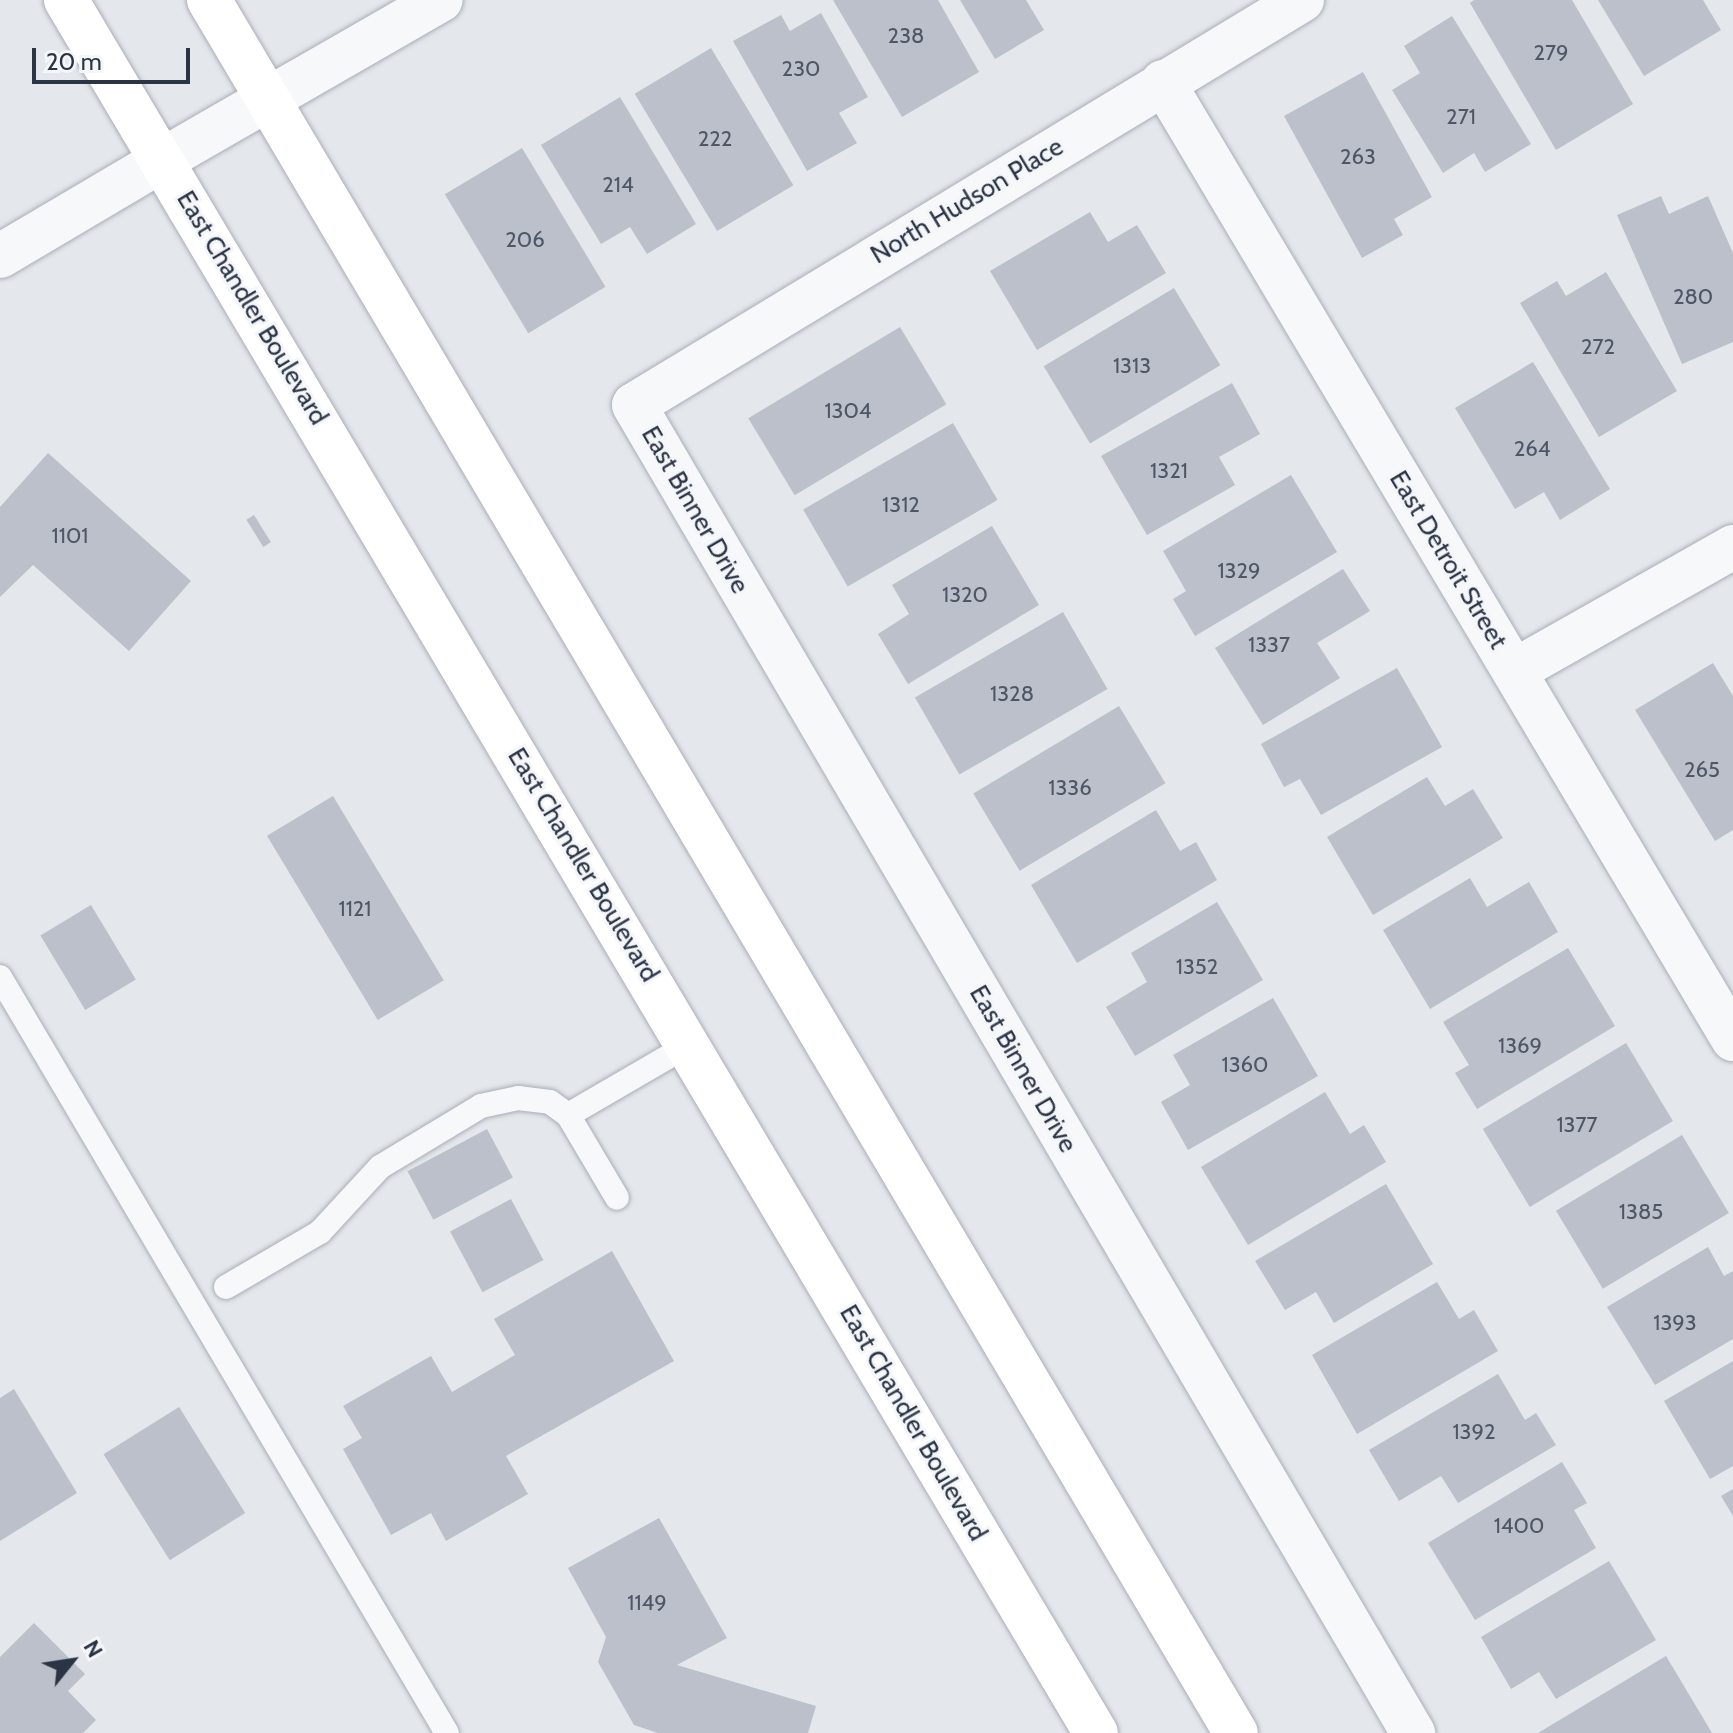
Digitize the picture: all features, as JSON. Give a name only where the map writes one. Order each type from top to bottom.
[{"type":"main road","name":"East Chandler Boulevard","points":[[66,0],[164,159],[690,1044],[1096,1733]]},
{"type":"main road","points":[[209,0],[1236,1733]]},
{"type":"street","points":[[0,256],[441,0]]},
{"type":"street","name":"North Hudson Place","points":[[634,405],[1302,0]]},
{"type":"street","name":"East Detroit Street","points":[[1163,82],[1733,1039]]},
{"type":"street","name":"East Binner Drive","points":[[634,405],[1413,1733]]},
{"type":"street","points":[[1514,671],[1733,547]]},
{"type":"lane","points":[[0,977],[447,1733]]},
{"type":"lane","points":[[568,1115],[690,1044]]},
{"type":"lane","points":[[226,1287],[320,1232],[380,1167],[481,1106],[518,1098],[550,1102],[568,1115],[617,1198]]},
{"type":"building","points":[[833,0],[938,0],[979,72],[902,117]]},
{"type":"building","points":[[960,0],[1026,0],[1044,30],[995,59]]},
{"type":"building","points":[[1474,0],[1572,0],[1633,104],[1556,150],[1470,3]]},
{"type":"building","points":[[1598,0],[1703,0],[1721,30],[1644,76]]},
{"type":"building","points":[[821,13],[868,97],[839,113],[857,143],[807,171],[733,41],[781,15],[790,31]]},
{"type":"building","points":[[1452,16],[1531,144],[1485,172],[1474,153],[1443,173],[1392,90],[1420,73],[1404,46]]},
{"type":"building","points":[[711,48],[793,185],[717,231],[635,94]]},
{"type":"building","points":[[1363,72],[1432,197],[1394,219],[1403,235],[1362,258],[1284,116]]},
{"type":"building","points":[[620,97],[696,224],[647,254],[630,227],[601,244],[541,145]]},
{"type":"building","points":[[522,148],[605,287],[528,333],[445,194]]},
{"type":"building","points":[[1661,196],[1669,214],[1708,196],[1733,253],[1733,342],[1682,364],[1617,215]]},
{"type":"building","points":[[1090,212],[1108,242],[1137,225],[1166,273],[1037,350],[990,271]]},
{"type":"building","points":[[1606,272],[1677,391],[1599,437],[1520,303],[1557,281],[1566,296]]},
{"type":"building","points":[[1174,288],[1220,365],[1090,443],[1044,366]]},
{"type":"building","points":[[900,327],[946,404],[795,495],[748,418]]},
{"type":"building","points":[[1533,362],[1610,489],[1560,520],[1544,492],[1515,509],[1455,408]]},
{"type":"building","points":[[1232,383],[1260,434],[1219,457],[1235,485],[1147,535],[1101,456]]},
{"type":"building","points":[[953,423],[998,500],[848,587],[803,510]]},
{"type":"building","points":[[48,453],[191,581],[129,651],[33,565],[0,597],[0,507]]},
{"type":"building","points":[[1291,475],[1337,552],[1195,636],[1173,599],[1186,591],[1163,551]]},
{"type":"building","points":[[254,515],[271,542],[263,547],[246,520]]},
{"type":"building","points":[[992,526],[1039,605],[908,684],[878,634],[909,614],[892,585]]},
{"type":"building","points":[[1343,569],[1370,611],[1317,643],[1340,678],[1263,725],[1215,648]]},
{"type":"building","points":[[1063,612],[1108,689],[959,775],[915,698]]},
{"type":"building","points":[[1713,663],[1733,696],[1733,830],[1715,841],[1635,710]]},
{"type":"building","points":[[1397,668],[1442,747],[1321,815],[1300,779],[1284,787],[1261,744]]},
{"type":"building","points":[[1119,706],[1165,783],[1020,871],[973,794]]},
{"type":"building","points":[[1427,777],[1445,806],[1473,789],[1503,838],[1373,915],[1327,837]]},
{"type":"building","points":[[333,796],[444,980],[378,1020],[267,836]]},
{"type":"building","points":[[1156,810],[1180,851],[1196,842],[1217,880],[1077,963],[1031,885]]},
{"type":"building","points":[[1470,878],[1487,907],[1529,882],[1558,932],[1430,1009],[1383,930]]},
{"type":"building","points":[[1217,902],[1263,980],[1135,1056],[1106,1007],[1147,982],[1131,953]]},
{"type":"building","points":[[91,905],[136,980],[85,1010],[40,935]]},
{"type":"building","points":[[1568,948],[1615,1026],[1477,1109],[1455,1073],[1469,1065],[1443,1022]]},
{"type":"building","points":[[1273,998],[1318,1076],[1188,1150],[1161,1102],[1190,1085],[1173,1055]]},
{"type":"building","points":[[1626,1043],[1673,1121],[1530,1207],[1483,1129]]},
{"type":"building","points":[[1325,1092],[1350,1134],[1364,1125],[1386,1162],[1248,1245],[1201,1167]]},
{"type":"building","points":[[487,1129],[513,1178],[433,1220],[408,1171]]},
{"type":"building","points":[[1682,1135],[1729,1213],[1603,1289],[1556,1211]]},
{"type":"building","points":[[1386,1184],[1433,1264],[1334,1323],[1316,1292],[1285,1310],[1255,1261]]},
{"type":"building","points":[[511,1199],[543,1260],[482,1292],[450,1231]]},
{"type":"building","points":[[1708,1247],[1724,1276],[1733,1271],[1733,1339],[1655,1385],[1607,1307]]},
{"type":"building","points":[[612,1251],[674,1361],[506,1456],[528,1494],[446,1541],[431,1513],[391,1535],[343,1449],[362,1438],[343,1406],[431,1356],[452,1392],[515,1355],[494,1319]]},
{"type":"building","points":[[1437,1282],[1459,1319],[1474,1310],[1498,1351],[1357,1434],[1312,1355]]},
{"type":"building","points":[[1733,1361],[1733,1466],[1710,1479],[1664,1401]]},
{"type":"building","points":[[1498,1374],[1525,1420],[1536,1413],[1556,1445],[1458,1503],[1441,1476],[1399,1501],[1369,1450]]},
{"type":"building","points":[[14,1389],[77,1493],[0,1541],[0,1398]]},
{"type":"building","points":[[179,1407],[245,1513],[170,1560],[104,1454]]},
{"type":"building","points":[[1562,1462],[1587,1503],[1574,1510],[1596,1548],[1475,1620],[1428,1543]]},
{"type":"building","points":[[1733,1489],[1733,1516],[1721,1496]]},
{"type":"building","points":[[659,1518],[727,1638],[677,1665],[816,1706],[808,1733],[658,1733],[634,1725],[598,1662],[606,1637],[568,1568]]},
{"type":"building","points":[[1609,1561],[1656,1640],[1556,1699],[1539,1672],[1511,1689],[1481,1637]]},
{"type":"building","points":[[34,1623],[85,1674],[68,1691],[96,1720],[83,1733],[0,1733],[0,1657]]},
{"type":"building","points":[[1666,1656],[1712,1733],[1538,1733]]}]
